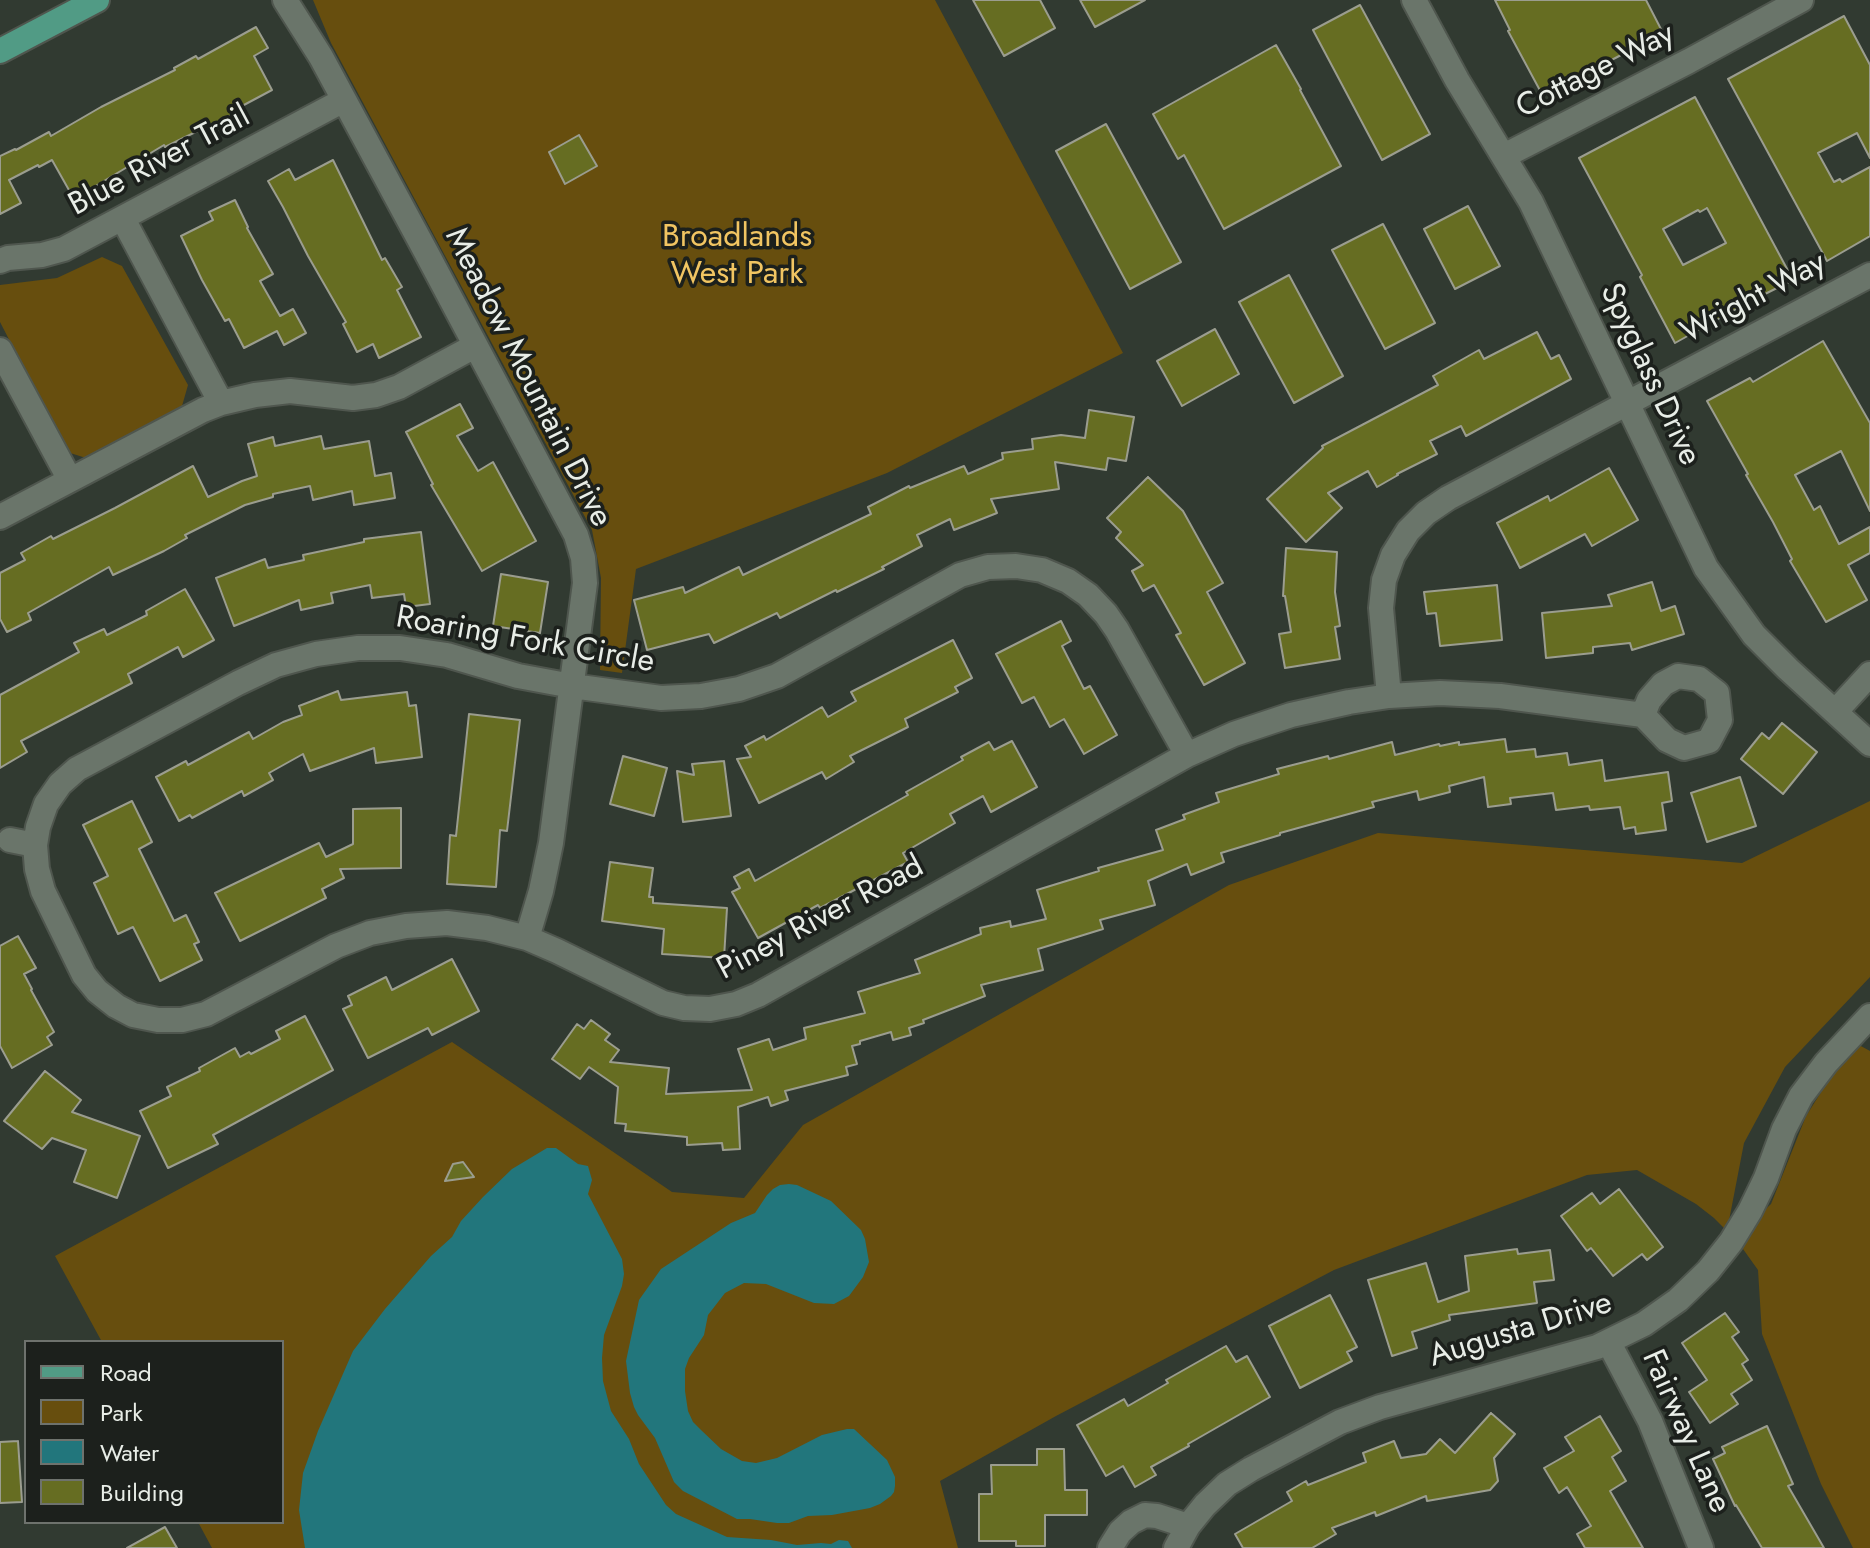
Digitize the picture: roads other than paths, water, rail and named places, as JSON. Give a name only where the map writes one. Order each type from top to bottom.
[{"type":"main road","points":[[0,51],[97,0]]},
{"type":"street","name":"Meadow Mountain Drive","points":[[285,0],[344,100],[576,535],[583,558],[585,583],[551,843],[527,938]]},
{"type":"street","name":"Meadow Mountain Drive","points":[[304,0],[321,57]]},
{"type":"street","name":"Spyglass Drive","points":[[1414,0],[1543,226],[1706,568],[1754,635],[1870,744]]},
{"type":"street","name":"Cottage Way","points":[[1504,156],[1801,0]]},
{"type":"street","name":"Blue River Trail","points":[[0,261],[64,249],[344,100]]},
{"type":"street","points":[[123,219],[221,403]]},
{"type":"street","name":"Wright Way","points":[[1626,403],[1870,275]]},
{"type":"street","points":[[0,517],[221,403],[290,391],[353,398],[376,395],[399,387],[475,346]]},
{"type":"street","points":[[0,350],[70,480]]},
{"type":"street","points":[[1389,696],[1381,608],[1384,580],[1393,555],[1408,531],[1426,513],[1448,498],[1626,403]]},
{"type":"street","name":"Roaring Fork Circle","points":[[129,1026],[116,1006],[97,991],[84,975],[43,891],[35,845],[46,804],[60,784],[77,769],[238,683],[276,665],[316,654],[358,648],[400,648],[447,655],[518,676],[572,686],[661,698],[701,696],[739,689],[777,676],[960,575],[988,567],[1050,566],[1088,595],[1106,614],[1187,755]]},
{"type":"street","points":[[1835,712],[1870,674]]},
{"type":"street","name":"Piney River Road","points":[[129,1026],[206,1014],[336,946],[370,933],[447,923],[487,928],[527,938],[663,1003],[710,1009],[736,1004],[758,995],[1187,755],[1234,734],[1291,715],[1389,696],[1440,693],[1500,696],[1643,715]]},
{"type":"street","points":[[10,840],[35,845]]},
{"type":"street","name":"Augusta Drive","points":[[1176,1548],[1188,1526],[1227,1484],[1340,1422],[1380,1407],[1609,1343],[1678,1300],[1708,1271],[1731,1242],[1756,1200],[1784,1129],[1801,1096],[1826,1063],[1870,1016]]},
{"type":"street","name":"Fairway Lane","points":[[1609,1343],[1650,1421],[1701,1548]]},
{"type":"street","points":[[1110,1548],[1120,1532],[1145,1515],[1188,1526]]},
{"type":"water","points":[[547,1148],[556,1148],[578,1164],[588,1166],[592,1180],[588,1194],[622,1259],[622,1286],[604,1335],[603,1381],[611,1411],[629,1439],[639,1464],[666,1505],[676,1514],[727,1537],[797,1545],[831,1544],[839,1540],[848,1541],[852,1548],[305,1548],[299,1510],[303,1473],[353,1351],[385,1309],[431,1256],[452,1237],[461,1221],[483,1197],[512,1169]]},
{"type":"water","points":[[789,1184],[831,1201],[861,1230],[869,1262],[863,1277],[849,1296],[834,1304],[814,1303],[766,1284],[744,1283],[725,1293],[708,1315],[704,1335],[685,1369],[688,1411],[693,1422],[721,1449],[742,1461],[756,1463],[777,1458],[822,1435],[854,1429],[887,1460],[895,1477],[895,1486],[891,1496],[870,1508],[777,1523],[737,1519],[683,1491],[674,1482],[655,1438],[634,1407],[626,1361],[639,1300],[661,1269],[731,1223],[755,1213],[773,1189]]},
{"type":"park label","name":"Broadlands West Park","points":[[737,256]]}]
